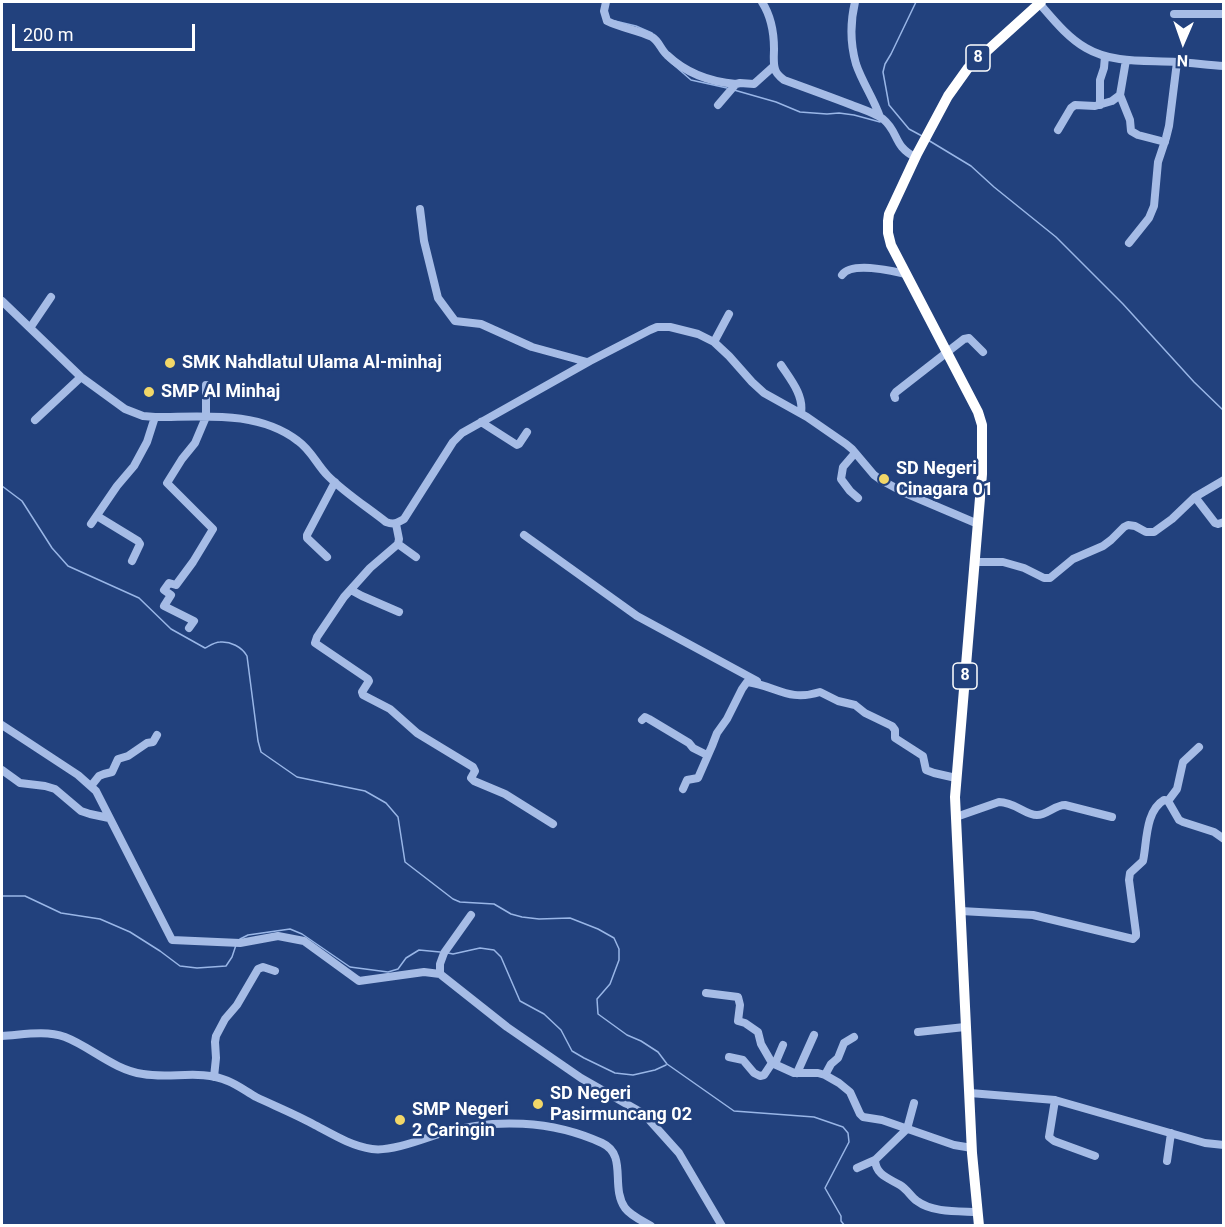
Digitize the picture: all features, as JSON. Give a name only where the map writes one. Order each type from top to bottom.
[{"type":"highway","name":"8","points":[[979,1226],[965,1027],[956,778],[982,474],[982,425],[978,412],[891,244],[888,221],[916,155],[953,88],[968,68],[1040,2]]},
{"type":"street","points":[[606,2],[604,15],[607,21],[654,39],[664,54],[705,79],[734,87]]},
{"type":"street","points":[[762,2],[771,22],[774,66],[779,76],[784,80],[839,99],[880,117],[889,125],[903,149],[916,155]]},
{"type":"street","points":[[855,2],[851,20],[852,44],[857,65],[880,117]]},
{"type":"street","points":[[1040,2],[1057,24],[1079,43],[1105,56],[1126,60],[1224,66]]},
{"type":"street","points":[[1174,14],[1224,14]]},
{"type":"street","points":[[1100,105],[1100,80],[1105,56]]},
{"type":"street","points":[[1126,60],[1120,95],[1130,120],[1132,133],[1165,142]]},
{"type":"street","points":[[1129,243],[1152,212],[1156,200],[1158,162],[1169,126],[1177,62]]},
{"type":"street","points":[[718,105],[734,87],[740,83],[754,84],[774,66]]},
{"type":"street","points":[[1058,130],[1075,105],[1100,105],[1120,95]]},
{"type":"street","points":[[420,209],[424,241],[438,298],[455,321],[481,324],[532,347],[586,362]]},
{"type":"street","points":[[842,275],[844,271],[850,269],[869,268],[906,274]]},
{"type":"street","points":[[30,328],[51,297]]},
{"type":"street","points":[[2,301],[81,377],[125,409],[144,416],[155,417],[231,417],[280,430],[304,446],[325,473],[386,522],[396,524],[404,519],[453,442],[462,433],[586,362],[657,327],[670,327],[698,334],[714,342],[764,393],[801,413],[846,444],[874,475],[889,486],[978,524]]},
{"type":"street","points":[[714,342],[729,314]]},
{"type":"street","points":[[895,398],[896,392],[964,339],[972,340],[983,352]]},
{"type":"street","points":[[781,365],[798,392],[802,402],[801,413]]},
{"type":"street","points":[[35,420],[81,377]]},
{"type":"street","points":[[189,628],[194,621],[164,606],[171,595],[164,590],[169,583],[176,585],[213,529],[167,483],[195,443],[206,417],[206,385]]},
{"type":"street","points":[[91,524],[141,453],[155,417]]},
{"type":"street","points":[[481,422],[517,445],[527,432]]},
{"type":"street","points":[[855,453],[843,467],[841,479],[858,498]]},
{"type":"street","points":[[975,562],[1003,562],[1024,568],[1044,578],[1050,578],[1073,559],[1103,546],[1128,525],[1146,532],[1154,532],[1195,497],[1224,480]]},
{"type":"street","points":[[327,557],[307,538],[307,535],[335,482]]},
{"type":"street","points":[[1195,497],[1215,523],[1224,522]]},
{"type":"street","points":[[98,516],[138,541],[140,544],[132,561]]},
{"type":"street","points":[[396,524],[398,544],[370,568],[351,590],[317,637],[316,644],[368,679],[362,692],[363,695],[390,709],[417,733],[473,767],[475,771],[471,778],[474,781],[505,794],[553,824]]},
{"type":"street","points":[[524,535],[637,616],[773,690],[789,695],[809,696],[820,692],[855,705],[865,713],[892,726],[895,730],[895,738],[923,756],[926,770],[956,778]]},
{"type":"street","points":[[398,544],[416,557]]},
{"type":"street","points":[[351,590],[399,612]]},
{"type":"street","points":[[683,789],[687,780],[698,778],[717,733],[727,719],[744,685],[747,682],[764,685]]},
{"type":"street","points":[[642,720],[645,717],[649,719],[707,755]]},
{"type":"street","points":[[2,725],[78,775],[96,791],[172,940],[240,943],[278,936],[304,941],[359,981],[424,972],[440,974],[507,1027],[572,1072],[644,1114],[679,1153],[722,1226]]},
{"type":"street","points":[[90,786],[99,777],[112,772],[118,759],[153,742],[157,735]]},
{"type":"street","points":[[1168,801],[1177,789],[1183,762],[1200,747]]},
{"type":"street","points":[[2,770],[20,783],[55,789],[81,811],[109,818]]},
{"type":"street","points":[[961,911],[1033,915],[1130,939],[1135,938],[1130,873],[1143,861],[1146,834],[1156,809],[1161,801],[1168,801]]},
{"type":"street","points":[[1168,801],[1179,820],[1207,829],[1224,839]]},
{"type":"street","points":[[956,817],[999,802],[1011,804],[1037,815],[1065,805],[1112,816]]},
{"type":"street","points":[[440,974],[444,952],[471,915]]},
{"type":"street","points":[[214,1077],[216,1058],[214,1042],[220,1027],[237,1005],[258,969],[263,967],[275,971]]},
{"type":"street","points":[[706,993],[738,997],[740,1002],[738,1021],[758,1032],[762,1044],[774,1063],[797,1073],[825,1075],[839,1083],[850,1092],[863,1117],[882,1120],[954,1145],[972,1148]]},
{"type":"street","points":[[918,1032],[965,1027]]},
{"type":"street","points":[[2,1036],[55,1035],[75,1042],[121,1067],[140,1074],[214,1077],[227,1080],[338,1137],[371,1149],[385,1149],[461,1128],[483,1125],[540,1125],[559,1128],[604,1144],[612,1150],[616,1158],[617,1180],[623,1205],[651,1226]]},
{"type":"street","points":[[797,1073],[814,1035]]},
{"type":"street","points":[[825,1075],[831,1064],[838,1058],[844,1043],[854,1037]]},
{"type":"street","points":[[729,1057],[743,1060],[754,1073],[760,1076],[764,1075],[774,1063],[783,1045]]},
{"type":"street","points":[[970,1093],[1055,1100],[1205,1143],[1224,1145]]},
{"type":"street","points":[[1055,1100],[1049,1137],[1095,1156]]},
{"type":"street","points":[[857,1168],[875,1160],[906,1129],[914,1103]]},
{"type":"street","points":[[1167,1161],[1171,1133]]},
{"type":"street","points":[[875,1160],[880,1174],[900,1185],[915,1200],[924,1205],[933,1209],[978,1212]]},
{"type":"waterway","points":[[916,2],[883,72],[889,105],[909,129],[922,136]]},
{"type":"waterway","points":[[615,21],[652,33]]},
{"type":"waterway","points":[[668,60],[691,80],[727,88]]},
{"type":"waterway","points":[[734,90],[776,102],[800,112],[839,113],[880,122]]},
{"type":"waterway","points":[[928,140],[971,166],[1056,237],[1224,411]]},
{"type":"waterway","points":[[2,486],[22,501],[52,548],[68,566],[139,598],[171,629],[205,648],[224,642],[239,647],[247,656],[261,752],[297,777],[365,791],[386,803],[398,817],[405,862],[453,899],[460,902],[494,904],[511,914],[522,917],[570,918],[614,938],[619,949],[619,960],[610,984],[597,999],[598,1014],[627,1035],[658,1052],[667,1064],[734,1111],[814,1117],[843,1127],[848,1133],[849,1142],[825,1188],[845,1226]]},
{"type":"waterway","points":[[2,896],[25,896],[61,913],[100,919],[130,932],[180,966],[197,968],[226,966],[236,945]]},
{"type":"waterway","points":[[240,939],[248,935],[290,929],[302,934],[350,967],[388,972],[398,969],[406,958],[419,950],[440,952]]},
{"type":"waterway","points":[[448,953],[480,948],[494,950],[501,957],[520,1001],[544,1014],[561,1030],[572,1051],[584,1058],[615,1073],[633,1075],[666,1065]]},
{"type":"place","name":"SMK Nahdlatul Ulama Al-minhaj","points":[[170,363]]},
{"type":"place","name":"SMP Al Minhaj","points":[[149,392]]},
{"type":"place","name":"SD Negeri Cinagara 01","points":[[884,479]]},
{"type":"place","name":"SD Negeri Pasirmuncang 02","points":[[538,1104]]},
{"type":"place","name":"SMP Negeri 2 Caringin","points":[[400,1120]]}]
